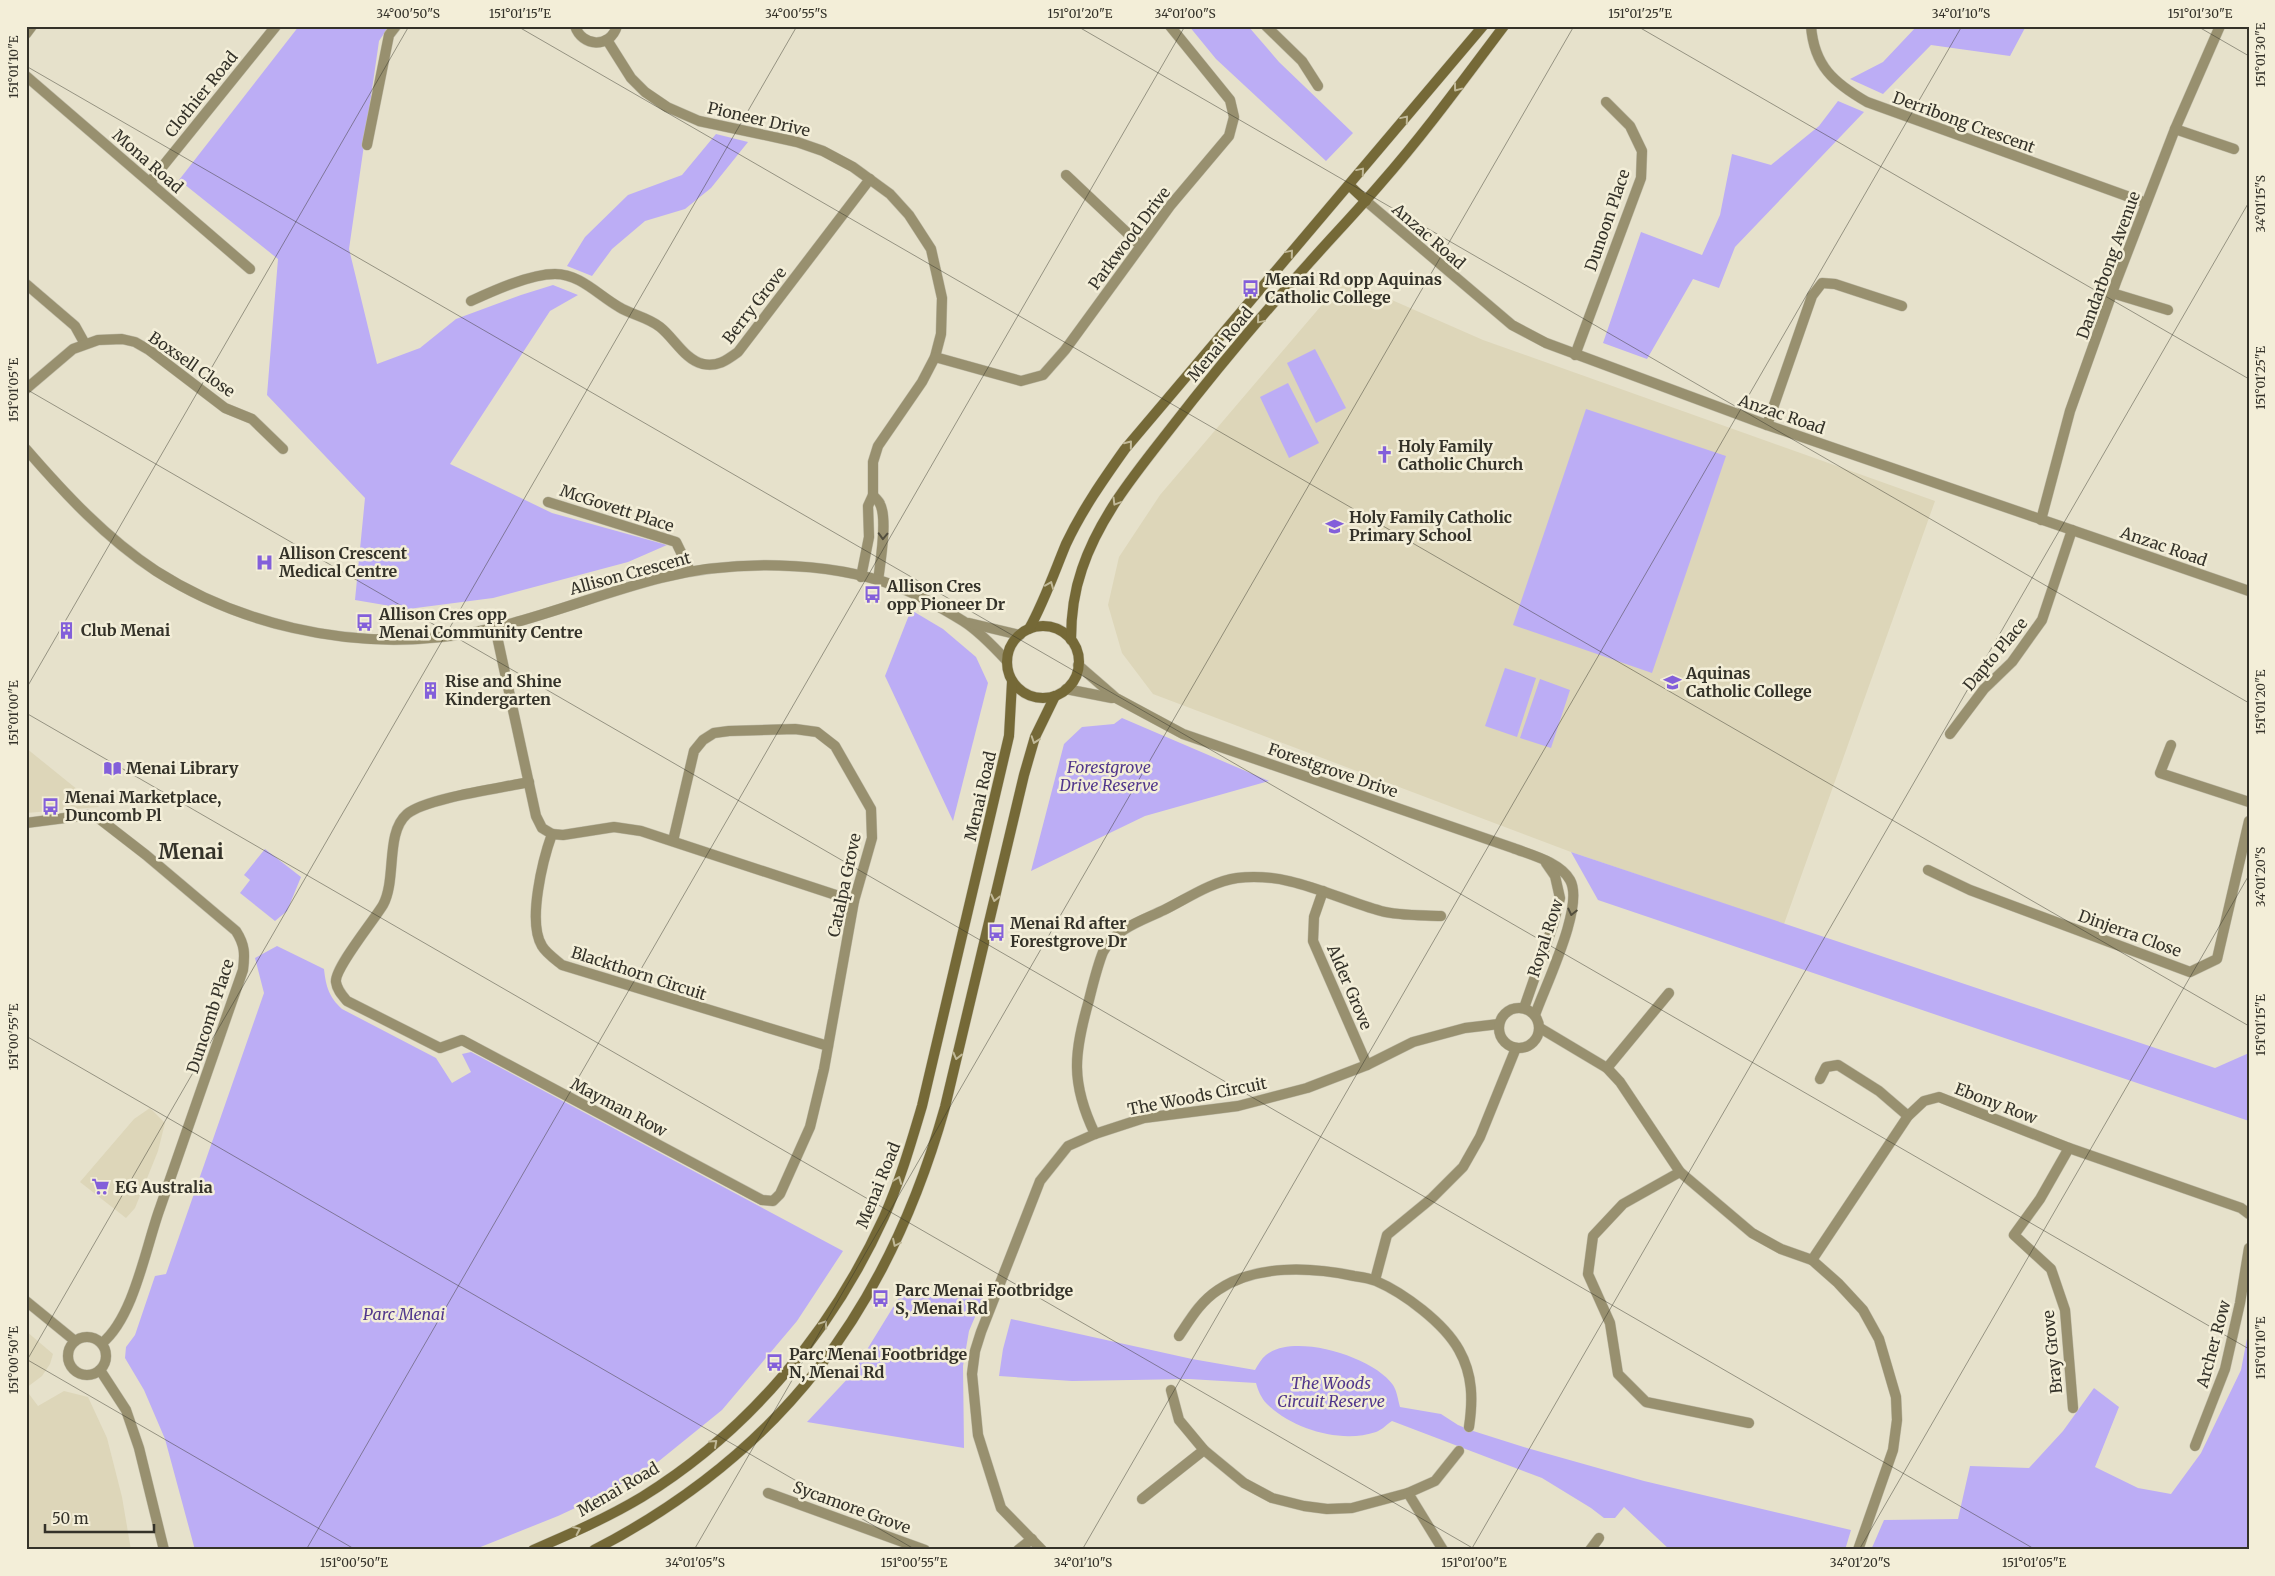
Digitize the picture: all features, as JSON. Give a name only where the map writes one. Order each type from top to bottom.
[{"type":"main road","name":"Menai Road","points":[[1024,632],[1041,608],[1066,544],[1089,500],[1125,449],[1483,26]]},
{"type":"main road","name":"Menai Road","points":[[1071,640],[1075,595],[1082,568],[1101,528],[1125,487],[1192,400],[1308,263],[1366,201],[1419,138],[1504,26]]},
{"type":"main road","name":"Anzac Road","points":[[1349,185],[1366,201]]},
{"type":"main road","points":[[1040,626],[1051,627],[1063,633],[1071,640],[1077,651],[1078,665],[1076,674],[1066,689],[1055,696],[1039,698],[1027,694],[1012,682],[1007,669],[1007,661],[1011,645],[1024,632],[1040,626]]},
{"type":"main road","name":"Menai Road","points":[[533,1550],[606,1517],[642,1496],[704,1453],[756,1405],[788,1371],[816,1335],[857,1271],[884,1216],[907,1157],[922,1106],[1009,736],[1012,682]]},
{"type":"main road","points":[[594,1550],[665,1510],[714,1474],[754,1438],[796,1396],[828,1356],[853,1321],[876,1282],[905,1225],[933,1150],[952,1079],[1024,775],[1042,720],[1055,696]]},
{"type":"street","points":[[26,34],[32,26]]},
{"type":"street","name":"Clothier Road","points":[[150,182],[276,26]]},
{"type":"street","points":[[368,145],[389,35],[396,26]]},
{"type":"street","points":[[575,26],[578,33],[588,42],[594,44],[607,40],[612,36],[616,26]]},
{"type":"street","name":"Parkwood Drive","points":[[935,357],[1021,381],[1043,375],[1065,350],[1170,206],[1229,136],[1234,117],[1230,100],[1170,26]]},
{"type":"street","points":[[1266,26],[1302,61],[1318,86]]},
{"type":"street","name":"Derribong Crescent","points":[[1811,26],[1812,42],[1818,60],[1830,76],[1844,89],[1867,102],[2146,203]]},
{"type":"street","name":"Dandarbong Avenue","points":[[2041,520],[2070,411],[2112,292],[2175,129],[2220,26]]},
{"type":"street","name":"Pioneer Drive","points":[[607,40],[631,78],[645,92],[667,107],[699,121],[796,142],[822,150],[870,179],[890,194],[910,215],[931,249],[942,298],[941,334],[935,357],[922,382],[878,446],[873,462],[873,495],[868,506],[869,537],[861,576]]},
{"type":"street","name":"Mona Road","points":[[26,76],[250,269]]},
{"type":"street","name":"Dunoon Place","points":[[1575,355],[1640,178],[1642,151],[1630,126],[1606,102]]},
{"type":"street","points":[[2175,129],[2234,149]]},
{"type":"street","points":[[1066,175],[1140,245]]},
{"type":"street","name":"Berry Grove","points":[[471,301],[512,284],[554,274],[577,279],[620,308],[641,316],[660,327],[686,354],[702,364],[721,364],[738,352],[870,179]]},
{"type":"street","name":"Anzac Road","points":[[1366,201],[1512,324],[1530,336],[1575,355],[1768,425],[2041,520],[2248,587]]},
{"type":"street","points":[[1768,425],[1812,296],[1822,283],[1836,284],[1902,306]]},
{"type":"street","points":[[26,284],[75,326],[85,344]]},
{"type":"street","points":[[2112,292],[2168,310]]},
{"type":"street","name":"Boxsell Close","points":[[26,389],[73,349],[85,344],[110,339],[122,339],[142,346],[224,408],[252,419],[283,449]]},
{"type":"street","name":"Allison Crescent","points":[[26,449],[73,502],[156,571],[218,604],[291,627],[372,640],[442,637],[495,627],[690,571],[766,566],[825,570],[861,576],[915,595],[966,622]]},
{"type":"street","name":"Pioneer Drive","points":[[873,495],[881,506],[883,527],[878,581]]},
{"type":"street","name":"McGovett Place","points":[[548,502],[676,542],[690,571]]},
{"type":"street","name":"Dapto Place","points":[[1950,734],[1984,689],[2012,662],[2042,620],[2072,530]]},
{"type":"street","points":[[966,622],[1024,632]]},
{"type":"street","points":[[966,622],[1007,661]]},
{"type":"street","points":[[495,627],[536,816],[542,828],[552,834],[562,835],[614,827],[640,831],[854,901]]},
{"type":"street","points":[[1078,665],[1116,698]]},
{"type":"street","points":[[1066,689],[1116,698]]},
{"type":"street","name":"Forestgrove Drive","points":[[1116,698],[1183,734],[1544,860]]},
{"type":"street","name":"Catalpa Grove","points":[[673,841],[694,751],[703,740],[714,733],[795,729],[817,732],[835,746],[871,810],[872,838],[854,901],[828,1046],[810,1127],[780,1194],[773,1201],[762,1200]]},
{"type":"street","points":[[2171,745],[2160,774],[2249,802]]},
{"type":"street","name":"Mayman Row","points":[[529,782],[452,798],[422,806],[407,814],[398,825],[395,836],[387,898],[373,922],[338,968],[335,980],[339,993],[347,1001],[440,1048],[462,1040],[762,1200]]},
{"type":"street","name":"Duncomb Place","points":[[26,823],[88,815],[97,817],[146,855],[236,931],[242,941],[245,954],[243,970],[151,1233],[131,1299],[118,1326],[102,1343]]},
{"type":"street","name":"Dinjerra Close","points":[[1928,870],[1970,890],[2190,972],[2217,959],[2249,821]]},
{"type":"street","name":"Blackthorn Circuit","points":[[552,834],[546,851],[540,882],[536,926],[542,946],[562,965],[828,1046]]},
{"type":"street","name":"Royal Row","points":[[1524,1008],[1553,925],[1560,898],[1555,876],[1544,860]]},
{"type":"street","name":"Royal Row","points":[[1535,1015],[1573,912],[1575,894],[1570,879],[1560,869],[1544,860]]},
{"type":"street","points":[[1095,1134],[1080,1099],[1076,1072],[1079,1035],[1099,960],[1108,943],[1121,930],[1182,901],[1196,892],[1237,878],[1283,879],[1383,912],[1442,916]]},
{"type":"street","name":"Alder Grove","points":[[1323,891],[1314,917],[1313,941],[1367,1065]]},
{"type":"street","points":[[1607,1068],[1669,993]]},
{"type":"street","points":[[1540,1028],[1534,1042],[1526,1047],[1516,1048],[1502,1039],[1500,1024],[1506,1013],[1517,1008],[1524,1008],[1535,1015],[1540,1028],[1607,1068],[1620,1082],[1680,1172],[1752,1233],[1781,1249],[1812,1260],[1863,1310],[1879,1339],[1896,1397],[1897,1420],[1893,1450],[1858,1550]]},
{"type":"street","name":"The Woods Circuit","points":[[1042,1550],[1001,1508],[978,1435],[972,1374],[975,1351],[995,1294],[1040,1181],[1068,1146],[1095,1134],[1144,1118],[1238,1106],[1307,1088],[1367,1065],[1413,1042],[1465,1028],[1500,1024]]},
{"type":"street","points":[[1375,1280],[1387,1235],[1432,1198],[1463,1167],[1480,1136],[1516,1048]]},
{"type":"street","points":[[1820,1079],[1826,1067],[1838,1064],[1879,1091],[1908,1116]]},
{"type":"street","name":"Ebony Row","points":[[1812,1260],[1908,1116],[1924,1101],[1940,1097],[2069,1148],[2245,1211]]},
{"type":"street","name":"Bray Grove","points":[[2069,1148],[2040,1199],[2014,1235],[2051,1269],[2065,1310],[2073,1408]]},
{"type":"street","points":[[1680,1172],[1623,1204],[1593,1236],[1588,1274],[1610,1323],[1618,1374],[1646,1402],[1749,1423]]},
{"type":"street","name":"Archer Row","points":[[2195,1446],[2225,1368],[2240,1303],[2249,1248]]},
{"type":"street","points":[[1179,1336],[1200,1304],[1219,1289],[1239,1279],[1284,1270],[1322,1269],[1375,1280],[1418,1306],[1448,1334],[1459,1350],[1472,1388],[1469,1427]]},
{"type":"street","points":[[26,1300],[75,1341]]},
{"type":"street","points":[[90,1336],[102,1343],[105,1348],[106,1359],[100,1370],[94,1374],[84,1375],[72,1368],[68,1352],[75,1341],[80,1337],[90,1336]]},
{"type":"street","points":[[100,1370],[126,1410],[139,1448],[164,1550]]},
{"type":"street","points":[[1171,1390],[1179,1420],[1204,1450],[1244,1484],[1272,1498],[1304,1506],[1327,1510],[1352,1508],[1408,1493],[1435,1481],[1459,1451]]},
{"type":"street","points":[[1142,1499],[1204,1450]]},
{"type":"street","name":"Sycamore Grove","points":[[768,1493],[925,1550]]},
{"type":"street","points":[[1408,1493],[1443,1550]]},
{"type":"street","points":[[1590,1550],[1599,1538]]},
{"type":"street","points":[[1018,1550],[1032,1539]]},
{"type":"shaded area","points":[[1344,279],[1483,340],[1935,501],[1784,924],[1571,852],[1153,694],[1122,653],[1108,605],[1119,557],[1160,495]]},
{"type":"shaded area","points":[[26,748],[99,807],[26,813]]},
{"type":"shaded area","name":"EG Australia","points":[[150,1108],[165,1123],[158,1151],[135,1208],[126,1218],[80,1182],[134,1119]]},
{"type":"shaded area","points":[[26,1331],[53,1354],[50,1364],[42,1376],[26,1388]]},
{"type":"shaded area","points":[[26,1390],[38,1406],[64,1391],[88,1397],[107,1438],[122,1497],[131,1550],[26,1550]]},
{"type":"green space","points":[[299,26],[389,26],[379,41],[349,249],[377,364],[420,348],[456,319],[521,295],[553,285],[578,295],[550,311],[450,464],[552,513],[667,545],[628,562],[493,598],[408,609],[355,600],[365,498],[267,395],[278,259],[179,180]]},
{"type":"green space","points":[[1189,26],[1248,26],[1279,62],[1353,133],[1326,161],[1216,59]]},
{"type":"green space","points":[[1917,26],[2026,26],[2010,56],[1931,45],[1883,94],[1850,79],[1883,62]]},
{"type":"green space","points":[[1838,101],[1864,112],[1735,247],[1719,288],[1693,279],[1647,359],[1603,343],[1641,232],[1702,255],[1720,215],[1732,154],[1771,165],[1819,126]]},
{"type":"green space","points":[[716,134],[748,142],[711,188],[685,209],[645,221],[612,249],[592,276],[567,266],[585,237],[628,195],[682,175]]},
{"type":"green space","points":[[1315,349],[1346,408],[1316,423],[1287,363]]},
{"type":"green space","points":[[1288,383],[1319,443],[1289,458],[1260,397]]},
{"type":"green space","points":[[1586,409],[1726,456],[1652,673],[1513,625]]},
{"type":"green space","points":[[911,610],[943,629],[976,657],[988,683],[953,821],[885,676]]},
{"type":"green space","points":[[1505,668],[1536,678],[1517,737],[1485,726]]},
{"type":"green space","points":[[1540,679],[1570,690],[1551,748],[1520,738]]},
{"type":"green space","name":"Forestgrove Drive Reserve","points":[[1122,718],[1269,781],[1145,816],[1031,871],[1064,744],[1082,727],[1114,724]]},
{"type":"green space","points":[[265,849],[301,877],[287,911],[275,921],[240,893],[250,880],[244,875]]},
{"type":"green space","points":[[1571,852],[2215,1068],[2249,1053],[2249,1121],[1598,900]]},
{"type":"green space","name":"Parc Menai","points":[[277,946],[324,969],[329,991],[342,1009],[436,1058],[452,1083],[471,1072],[462,1054],[471,1052],[843,1251],[797,1321],[722,1410],[659,1461],[601,1496],[558,1516],[473,1550],[195,1550],[165,1439],[144,1390],[125,1358],[126,1347],[135,1335],[155,1276],[166,1274],[264,993],[255,958]]},
{"type":"green space","points":[[903,1291],[983,1298],[969,1331],[963,1366],[964,1448],[807,1422],[852,1374]]},
{"type":"green space","name":"The Woods Circuit Reserve","points":[[1011,1319],[1192,1359],[1255,1370],[1266,1355],[1279,1349],[1295,1346],[1333,1351],[1369,1365],[1383,1375],[1393,1385],[1400,1407],[1441,1414],[1470,1430],[1644,1481],[1851,1530],[1845,1550],[1670,1550],[1624,1507],[1615,1518],[1604,1518],[1542,1478],[1392,1421],[1378,1431],[1348,1436],[1318,1432],[1303,1427],[1277,1413],[1267,1404],[1260,1394],[1256,1383],[1189,1379],[1072,1381],[999,1376],[1003,1349]]},
{"type":"green space","points":[[2249,1328],[2249,1550],[1871,1550],[1884,1520],[1958,1519],[1970,1466],[2029,1468],[2063,1431],[2094,1388],[2119,1407],[2095,1467],[2138,1488],[2171,1494],[2201,1453],[2241,1370]]},
{"type":"place","name":"Menai Rd opp Aquinas Catholic College","points":[[1251,288]]},
{"type":"place","name":"Holy Family Catholic Church","points":[[1384,455]]},
{"type":"place","name":"Holy Family Catholic Primary School","points":[[1335,526]]},
{"type":"place","name":"Allison Crescent Medical Centre","points":[[265,562]]},
{"type":"place","name":"Allison Cres opp Pioneer Dr","points":[[873,595]]},
{"type":"place","name":"Allison Cres opp Menai Community Centre","points":[[365,623]]},
{"type":"place","name":"Club Menai","points":[[67,630]]},
{"type":"place","name":"Aquinas Catholic College","points":[[1672,682]]},
{"type":"place","name":"Rise and Shine Kindergarten","points":[[431,690]]},
{"type":"place","name":"Menai Library","points":[[112,768]]},
{"type":"place","name":"Menai Marketplace, Duncomb Pl","points":[[51,806]]},
{"type":"place","name":"Menai Rd after Forestgrove Dr","points":[[996,932]]},
{"type":"place","name":"EG Australia","points":[[101,1187]]},
{"type":"place","name":"Parc Menai Footbridge S, Menai Rd","points":[[881,1299]]},
{"type":"place","name":"Parc Menai Footbridge N, Menai Rd","points":[[775,1363]]},
{"type":"district","name":"Menai","points":[[191,851]]}]
